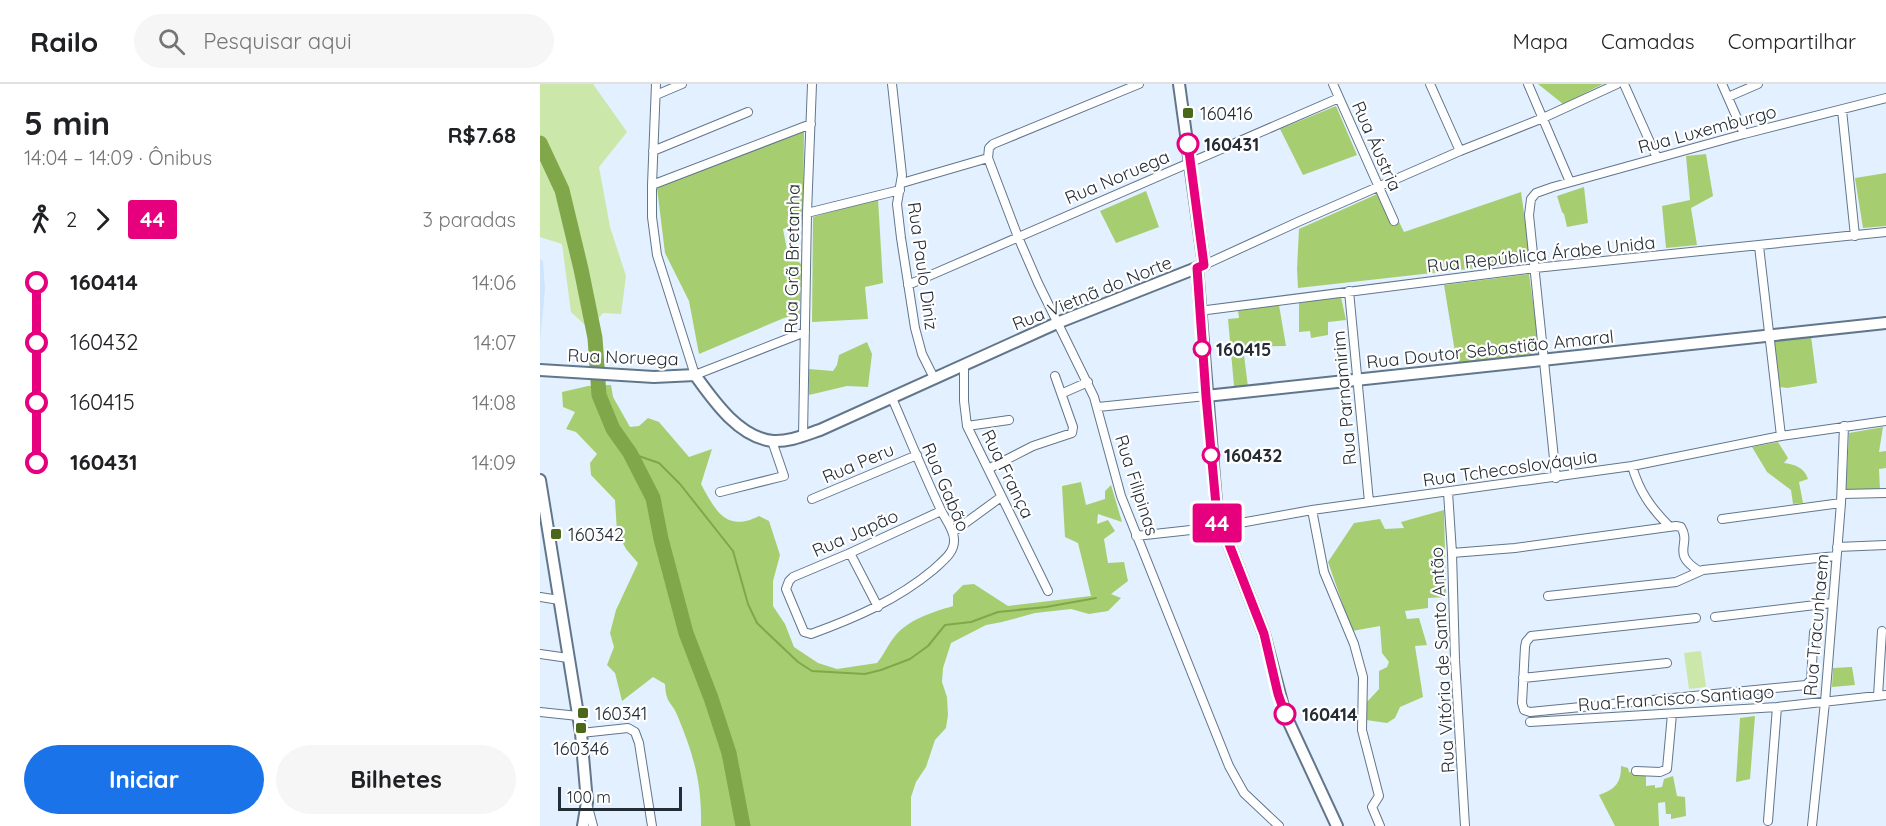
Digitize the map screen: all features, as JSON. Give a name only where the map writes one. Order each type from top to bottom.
[{"type":"street","points":[[656,84],[652,217],[657,255],[695,375],[728,418],[754,434],[772,441],[783,476],[720,492]]},
{"type":"street","points":[[656,95],[682,84]]},
{"type":"street","name":"Rua Grã Bretanha","points":[[803,436],[812,84]]},
{"type":"street","name":"Rua Paulo Diniz","points":[[892,84],[901,186],[898,196],[898,216],[915,328],[922,354],[934,378]]},
{"type":"street","points":[[807,213],[988,158],[989,148],[993,144],[1139,84]]},
{"type":"street","points":[[1179,84],[1190,164],[1200,267],[1199,311],[1220,526],[1264,634],[1285,714],[1337,826]]},
{"type":"street","name":"Rua Áustria","points":[[1333,84],[1394,221]]},
{"type":"street","points":[[1430,84],[1460,151]]},
{"type":"street","points":[[1528,84],[1570,182]]},
{"type":"street","name":"Rua Vietnã do Norte","points":[[772,441],[803,436],[820,430],[1057,323],[1200,267],[1617,84]]},
{"type":"street","points":[[1624,84],[1657,158]]},
{"type":"street","points":[[1722,84],[1744,134]]},
{"type":"street","points":[[1728,97],[1758,84]]},
{"type":"street","name":"Rua Noruega","points":[[908,285],[1339,98]]},
{"type":"street","name":"Rua Luxemburgo","points":[[1535,268],[1529,205],[1536,193],[1744,134],[1886,98]]},
{"type":"street","points":[[1842,110],[1855,236]]},
{"type":"street","points":[[653,151],[748,112]]},
{"type":"street","points":[[652,185],[811,124]]},
{"type":"street","name":"Rua Filipinas","points":[[988,158],[1018,237],[1057,323],[1088,382],[1098,408],[1118,485],[1136,536],[1229,766],[1244,793],[1279,826]]},
{"type":"street","name":"Rua República Árabe Unida","points":[[1199,311],[1535,268],[1886,232]]},
{"type":"street","points":[[1760,246],[1781,436]]},
{"type":"street","points":[[1535,268],[1556,477]]},
{"type":"street","name":"Rua Parnamirim","points":[[1349,291],[1369,502]]},
{"type":"street","name":"Rua Doutor Sebastião Amaral","points":[[1098,408],[1886,323]]},
{"type":"street","name":"Rua Noruega","points":[[540,370],[654,377],[695,375],[805,332]]},
{"type":"street","name":"Rua França","points":[[964,364],[964,401],[968,426],[1048,591]]},
{"type":"street","points":[[988,469],[1033,446],[1072,434],[1073,427],[1055,375]]},
{"type":"street","points":[[1063,393],[1088,382]]},
{"type":"street","name":"Rua Gabão","points":[[786,589],[801,628],[807,634],[817,632],[878,607],[917,583],[945,559],[954,545],[953,532],[941,511],[892,398]]},
{"type":"street","points":[[968,426],[1009,420]]},
{"type":"street","name":"Rua Tchecoslováquia","points":[[1136,536],[1220,526],[1312,510],[1632,466],[1781,436],[1886,421]]},
{"type":"street","name":"Rua Tracunhaem","points":[[1812,826],[1842,494],[1844,426]]},
{"type":"street","name":"Rua Peru","points":[[812,499],[916,455]]},
{"type":"street","points":[[1632,466],[1637,485],[1645,498],[1669,526]]},
{"type":"street","points":[[540,483],[545,541],[558,600],[578,717],[587,802],[592,826]]},
{"type":"street","name":"Rua Vitória de Santo Antão","points":[[1448,492],[1465,826]]},
{"type":"street","points":[[1842,494],[1886,493]]},
{"type":"street","points":[[953,532],[1001,497]]},
{"type":"street","points":[[1722,519],[1841,503]]},
{"type":"street","points":[[1312,510],[1324,572],[1354,644],[1363,676],[1362,730],[1378,793],[1378,798],[1372,807],[1377,825]]},
{"type":"street","name":"Rua Japão","points":[[786,589],[793,577],[941,511]]},
{"type":"street","points":[[1452,553],[1515,548],[1676,526],[1683,529],[1684,558],[1699,571]]},
{"type":"street","points":[[1837,547],[1886,545]]},
{"type":"street","points":[[850,553],[878,607]]},
{"type":"street","points":[[1548,596],[1676,582],[1699,571],[1836,556]]},
{"type":"street","points":[[540,597],[558,600]]},
{"type":"street","points":[[1715,617],[1832,603]]},
{"type":"street","points":[[1696,618],[1534,634],[1526,642],[1522,708],[1530,712],[1806,685],[1811,680],[1814,632]]},
{"type":"street","points":[[1882,631],[1882,696]]},
{"type":"street","points":[[540,654],[568,658]]},
{"type":"street","points":[[1813,662],[1828,663]]},
{"type":"street","points":[[1523,678],[1667,663]]},
{"type":"street","name":"Rua Francisco Santiago","points":[[1530,722],[1777,707],[1882,696]]},
{"type":"street","points":[[1768,821],[1777,707]]},
{"type":"street","points":[[540,712],[578,717]]},
{"type":"street","points":[[1636,771],[1660,772],[1667,769],[1672,714]]},
{"type":"street","points":[[580,733],[628,728],[635,732],[639,743],[652,826]]},
{"type":"street","points":[[583,826],[587,802]]},
{"type":"shaded area","points":[[540,259],[543,261],[545,290],[540,341]]},
{"type":"green space","points":[[540,84],[593,84],[627,132],[599,167],[610,227],[626,276],[621,314],[603,313],[595,322],[599,336],[601,384],[598,337],[571,312],[562,244],[540,237]]},
{"type":"green space","points":[[1538,84],[1603,84],[1563,104]]},
{"type":"green space","points":[[1336,106],[1357,155],[1303,175],[1280,129]]},
{"type":"green space","points":[[804,131],[803,223],[783,229],[787,250],[801,264],[800,314],[784,318],[699,354],[689,301],[665,253],[657,188]]},
{"type":"green space","points":[[1706,154],[1713,196],[1691,208],[1697,245],[1666,248],[1662,206],[1690,200],[1686,156]]},
{"type":"green space","points":[[1886,173],[1886,226],[1863,228],[1855,178]]},
{"type":"green space","points":[[1584,187],[1588,223],[1567,227],[1557,196]]},
{"type":"green space","points":[[1146,191],[1159,227],[1116,243],[1100,211]]},
{"type":"green space","points":[[1384,191],[1404,232],[1521,192],[1531,262],[1298,288],[1299,229]]},
{"type":"green space","points":[[878,199],[883,283],[865,287],[868,319],[812,322],[813,217]]},
{"type":"green space","points":[[1529,274],[1540,353],[1457,364],[1444,285]]},
{"type":"green space","points":[[1341,297],[1346,320],[1328,322],[1328,335],[1311,338],[1310,331],[1299,332],[1299,303]]},
{"type":"green space","points":[[1279,305],[1286,346],[1243,347],[1248,387],[1234,386],[1228,319],[1239,318],[1238,311]]},
{"type":"green space","points":[[1811,336],[1817,383],[1780,387],[1774,340]]},
{"type":"green space","points":[[867,342],[872,354],[868,387],[847,386],[809,395],[809,369],[833,371],[839,355]]},
{"type":"green space","points":[[611,385],[613,397],[630,427],[639,426],[648,418],[659,422],[689,457],[712,449],[701,484],[711,502],[723,516],[738,522],[759,516],[769,521],[780,555],[773,581],[773,606],[785,624],[794,647],[818,663],[837,669],[877,663],[893,639],[907,625],[953,606],[953,595],[963,585],[974,584],[1008,606],[1091,596],[1078,543],[1065,537],[1062,486],[1081,482],[1086,505],[1105,499],[1105,491],[1111,485],[1122,522],[1098,514],[1097,524],[1108,520],[1115,531],[1104,539],[1108,563],[1124,562],[1128,581],[1111,594],[1121,598],[1108,611],[1089,614],[1071,609],[1035,613],[986,625],[951,643],[943,668],[942,682],[947,697],[946,728],[935,740],[926,767],[916,782],[911,797],[911,826],[701,826],[700,797],[693,758],[684,731],[667,696],[665,684],[653,677],[622,701],[615,673],[607,665],[614,647],[610,633],[616,610],[638,563],[626,549],[617,532],[615,500],[591,475],[590,463],[597,454],[576,432],[566,429],[575,412],[563,407],[562,392],[588,386]]},
{"type":"green space","points":[[1883,427],[1879,452],[1886,451],[1886,468],[1879,469],[1880,490],[1846,489],[1849,433]]},
{"type":"green space","points":[[1778,442],[1788,458],[1784,463],[1799,467],[1807,475],[1808,479],[1799,482],[1803,503],[1793,504],[1791,490],[1767,472],[1752,447]]},
{"type":"green space","points":[[1444,510],[1446,597],[1428,598],[1428,608],[1405,611],[1407,619],[1419,618],[1427,645],[1415,646],[1423,697],[1400,707],[1395,718],[1387,723],[1366,720],[1367,702],[1379,689],[1379,671],[1387,667],[1389,662],[1382,653],[1380,626],[1352,631],[1328,562],[1354,523],[1380,519],[1385,529],[1404,528],[1401,522]]},
{"type":"green space","points":[[1701,651],[1706,687],[1689,689],[1684,653]]},
{"type":"green space","points":[[1852,667],[1855,685],[1832,687],[1833,668]]},
{"type":"green space","points":[[1755,716],[1750,779],[1736,782],[1740,718]]},
{"type":"green space","points":[[1621,766],[1628,768],[1629,772],[1646,775],[1646,786],[1655,785],[1655,788],[1662,787],[1664,779],[1673,776],[1677,796],[1685,797],[1686,816],[1671,819],[1671,814],[1666,814],[1665,802],[1658,803],[1659,826],[1615,826],[1599,795],[1616,785],[1620,777]]},
{"type":"waterway","points":[[540,143],[562,190],[581,269],[595,338],[599,395],[613,429],[630,453],[653,498],[661,539],[686,633],[729,753],[743,826]]},
{"type":"waterway","points":[[630,453],[659,463],[680,484],[733,551],[748,604],[757,623],[798,662],[812,671],[865,674],[881,670],[910,659],[928,646],[945,625],[971,622],[998,612],[1046,607],[1096,598]]},
{"type":"bus line","name":"44","points":[[1188,144],[1204,265],[1197,268],[1199,311],[1218,527],[1222,526],[1255,608],[1285,714]]},
{"type":"place","name":"160416","points":[[1188,113]]},
{"type":"place","name":"160431","points":[[1188,144]]},
{"type":"place","name":"160415","points":[[1202,349]]},
{"type":"place","name":"160432","points":[[1211,455]]},
{"type":"place","name":"160342","points":[[556,534]]},
{"type":"place","name":"160341","points":[[583,713]]},
{"type":"place","name":"160414","points":[[1285,714]]},
{"type":"place","name":"160346","points":[[581,728]]}]
